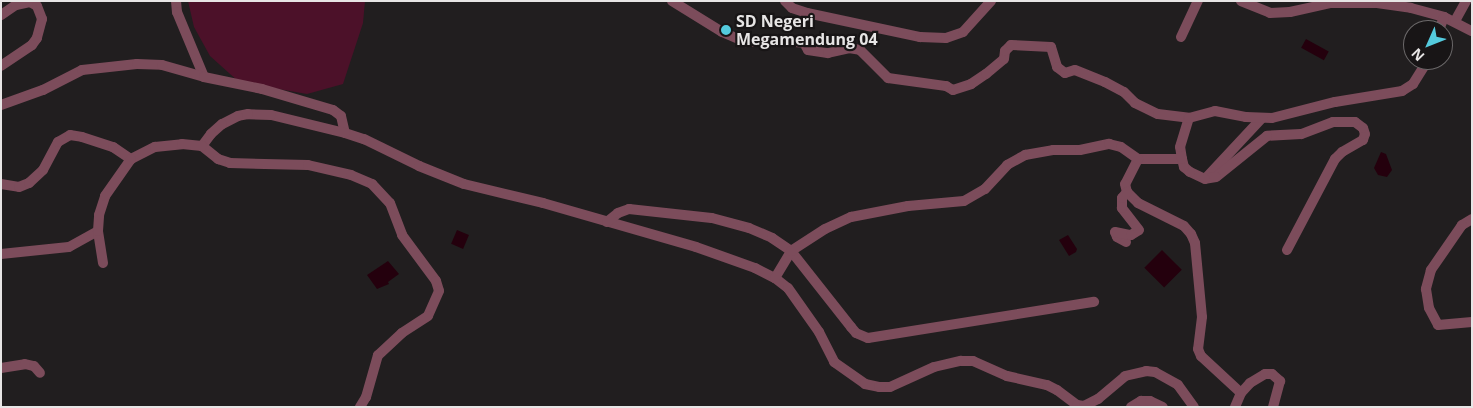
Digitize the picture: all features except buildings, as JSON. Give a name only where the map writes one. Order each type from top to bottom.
[{"type":"street","points":[[176,1],[177,12],[204,77]]},
{"type":"street","points":[[672,1],[722,32],[746,42],[782,41],[804,43],[808,50],[828,53],[849,48],[860,50],[888,78],[946,86],[953,90],[971,84],[986,74],[1004,59],[1005,51],[1011,45],[1051,47],[1057,67],[1065,73],[1075,70],[1105,82],[1124,92],[1135,103],[1158,114],[1189,118],[1215,111],[1261,119],[1335,102],[1402,91],[1413,84],[1422,70]]},
{"type":"street","points":[[785,1],[792,8],[807,13],[920,36],[946,38],[963,32],[992,1]]},
{"type":"street","points":[[1181,37],[1198,1]]},
{"type":"street","points":[[1241,1],[1270,13],[1290,12],[1331,3],[1378,3],[1411,8],[1444,17],[1472,31]]},
{"type":"street","points":[[1455,21],[1466,1]]},
{"type":"street","points":[[1,15],[16,5],[30,2],[37,6],[42,19],[37,38],[32,45],[1,66]]},
{"type":"street","points":[[1,105],[43,90],[82,70],[137,64],[162,66],[262,89],[333,110],[341,116],[345,133]]},
{"type":"street","points":[[202,146],[222,124],[238,116],[248,114],[271,115],[364,139],[419,166],[464,184],[543,203],[696,247],[755,268],[775,278],[788,288],[819,332],[834,362],[865,384],[890,387],[934,367],[961,361],[973,361],[1007,376],[1046,385],[1057,390],[1077,405],[1084,406],[1098,398],[1125,376],[1146,371],[1155,372],[1178,385],[1194,407]]},
{"type":"street","points":[[1189,118],[1180,147],[1184,167],[1205,179],[1216,177],[1267,136],[1301,134],[1334,122],[1355,122],[1363,128],[1366,134],[1363,140],[1342,152],[1335,159],[1287,250]]},
{"type":"street","points":[[1205,179],[1261,119]]},
{"type":"street","points":[[1,184],[19,187],[29,183],[43,170],[58,142],[70,135],[113,147],[131,159]]},
{"type":"street","points":[[103,263],[98,231],[99,215],[105,196],[131,159],[155,147],[182,144],[202,146],[218,159],[230,163],[308,165],[351,175],[372,184],[390,203],[402,235],[436,281],[439,291],[428,316],[402,333],[378,354],[366,398],[360,407]]},
{"type":"street","points":[[775,278],[792,252],[825,229],[851,217],[908,206],[964,201],[985,189],[1007,165],[1025,155],[1053,150],[1080,150],[1109,144],[1121,146],[1138,159],[1182,159]]},
{"type":"street","points":[[1138,159],[1127,177],[1125,184],[1128,192],[1138,202],[1184,226],[1191,234],[1195,243],[1202,317],[1198,349],[1208,363],[1241,393]]},
{"type":"street","points":[[1126,242],[1117,237],[1115,232],[1131,235],[1138,230],[1122,208],[1122,198],[1128,192]]},
{"type":"street","points":[[607,222],[626,208],[712,218],[749,228],[772,238],[792,252],[856,333],[868,338],[1094,302]]},
{"type":"street","points":[[1472,219],[1462,225],[1431,270],[1426,289],[1429,308],[1438,325],[1472,322]]},
{"type":"street","points":[[1,254],[69,247],[98,231]]},
{"type":"street","points":[[1,368],[26,364],[34,366],[40,373]]},
{"type":"street","points":[[1235,407],[1241,393],[1258,377],[1272,374],[1280,381],[1273,407]]},
{"type":"street","points":[[1131,407],[1141,401],[1150,401],[1163,407]]},
{"type":"shaded area","points":[[188,1],[365,1],[363,23],[343,84],[307,94],[239,82],[210,56],[194,27]]},
{"type":"shaded area","points":[[1306,39],[1329,52],[1324,60],[1301,48]]},
{"type":"shaded area","points":[[1381,152],[1386,154],[1392,170],[1387,177],[1378,175],[1374,168]]},
{"type":"shaded area","points":[[457,230],[469,235],[463,249],[451,244]]},
{"type":"shaded area","points":[[1068,235],[1077,249],[1076,252],[1069,256],[1059,240]]},
{"type":"shaded area","points":[[1162,250],[1182,270],[1164,287],[1144,268]]},
{"type":"shaded area","points":[[388,261],[399,274],[388,282],[389,284],[377,289],[367,275]]},
{"type":"place","name":"SD Negeri Megamendung 04","points":[[726,30]]}]
